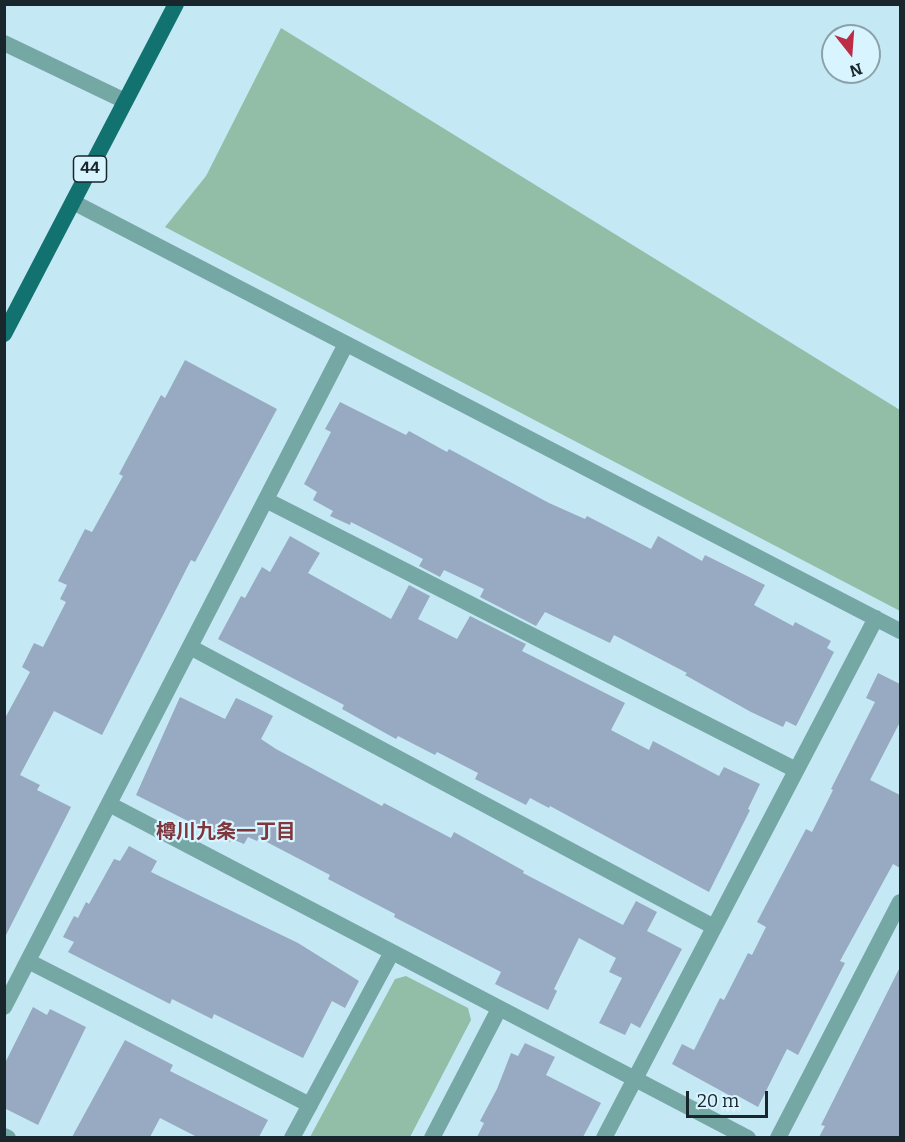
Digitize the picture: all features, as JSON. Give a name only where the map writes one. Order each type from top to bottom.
[{"type":"main road","name":"44","points":[[4,334],[176,4]]},
{"type":"street","points":[[4,43],[125,101]]},
{"type":"street","points":[[73,202],[900,631]]},
{"type":"street","points":[[4,1007],[346,344]]},
{"type":"street","points":[[266,500],[796,770]]},
{"type":"street","points":[[604,1137],[876,618]]},
{"type":"street","points":[[190,647],[714,927]]},
{"type":"street","points":[[109,804],[748,1137]]},
{"type":"street","points":[[778,1137],[900,902]]},
{"type":"street","points":[[292,1137],[392,952]]},
{"type":"street","points":[[28,961],[310,1105]]},
{"type":"street","points":[[432,1137],[499,1009]]},
{"type":"green space","points":[[281,28],[900,410],[900,611],[165,227],[206,176]]},
{"type":"green space","points":[[406,976],[468,1008],[471,1020],[410,1137],[310,1137],[395,979]]},
{"type":"building","points":[[185,360],[277,409],[195,562],[191,560],[102,735],[54,711],[20,775],[40,785],[37,790],[71,807],[4,939],[4,720],[30,672],[22,667],[34,643],[43,647],[66,602],[60,599],[67,585],[58,581],[85,529],[92,532],[123,476],[119,474],[161,395],[165,398]]},
{"type":"building","points":[[340,402],[406,435],[409,431],[447,452],[449,449],[549,503],[585,519],[587,516],[651,549],[658,536],[702,561],[705,555],[765,585],[754,605],[793,626],[795,622],[831,641],[827,648],[834,652],[796,726],[786,721],[783,727],[751,712],[685,675],[687,673],[614,635],[610,643],[545,612],[536,626],[480,597],[484,589],[444,570],[440,577],[419,566],[423,559],[351,522],[350,525],[330,516],[333,511],[313,500],[317,492],[304,484],[331,432],[325,429]]},
{"type":"building","points":[[290,536],[320,553],[308,573],[391,619],[409,585],[430,596],[418,619],[457,639],[470,616],[526,644],[522,651],[625,703],[611,730],[649,750],[653,741],[719,776],[724,767],[760,784],[748,809],[750,810],[709,892],[550,806],[549,808],[530,798],[526,805],[475,779],[478,773],[437,752],[435,755],[398,736],[396,739],[342,709],[344,705],[218,639],[241,596],[245,598],[262,567],[270,572]]},
{"type":"building","points":[[878,673],[900,684],[900,722],[870,780],[900,795],[900,868],[893,864],[840,961],[845,963],[798,1055],[787,1049],[758,1107],[738,1096],[736,1099],[672,1064],[682,1044],[694,1050],[720,998],[724,1000],[748,953],[752,955],[766,927],[757,922],[806,829],[812,832],[875,702],[866,698]]},
{"type":"building","points":[[180,697],[225,719],[236,698],[273,716],[261,739],[276,749],[382,806],[384,803],[451,838],[454,832],[524,871],[523,873],[623,925],[636,901],[657,912],[647,931],[682,949],[640,1028],[631,1023],[625,1035],[599,1023],[622,978],[609,972],[616,958],[579,938],[554,989],[557,991],[548,1010],[495,984],[501,972],[394,917],[395,914],[328,879],[330,875],[259,838],[257,841],[248,837],[244,844],[232,839],[230,842],[136,795]]},
{"type":"building","points":[[129,846],[157,861],[151,872],[298,943],[359,981],[345,1008],[332,1001],[303,1058],[214,1014],[212,1019],[172,999],[170,1004],[68,952],[74,942],[63,937],[74,916],[78,918],[86,902],[89,904],[114,859],[120,861]]},
{"type":"building","points":[[900,967],[900,1137],[819,1137],[825,1126],[821,1125]]},
{"type":"building","points":[[33,1007],[47,1015],[50,1009],[86,1027],[38,1125],[4,1108],[4,1065]]},
{"type":"building","points":[[125,1040],[173,1065],[170,1071],[268,1120],[259,1137],[197,1137],[160,1118],[150,1137],[72,1137]]},
{"type":"building","points":[[525,1043],[555,1057],[546,1075],[601,1103],[583,1137],[477,1137],[484,1123],[480,1121],[497,1089],[511,1053],[518,1056]]},
{"type":"district","name":"樽川九条一丁目","points":[[226,832]]}]
